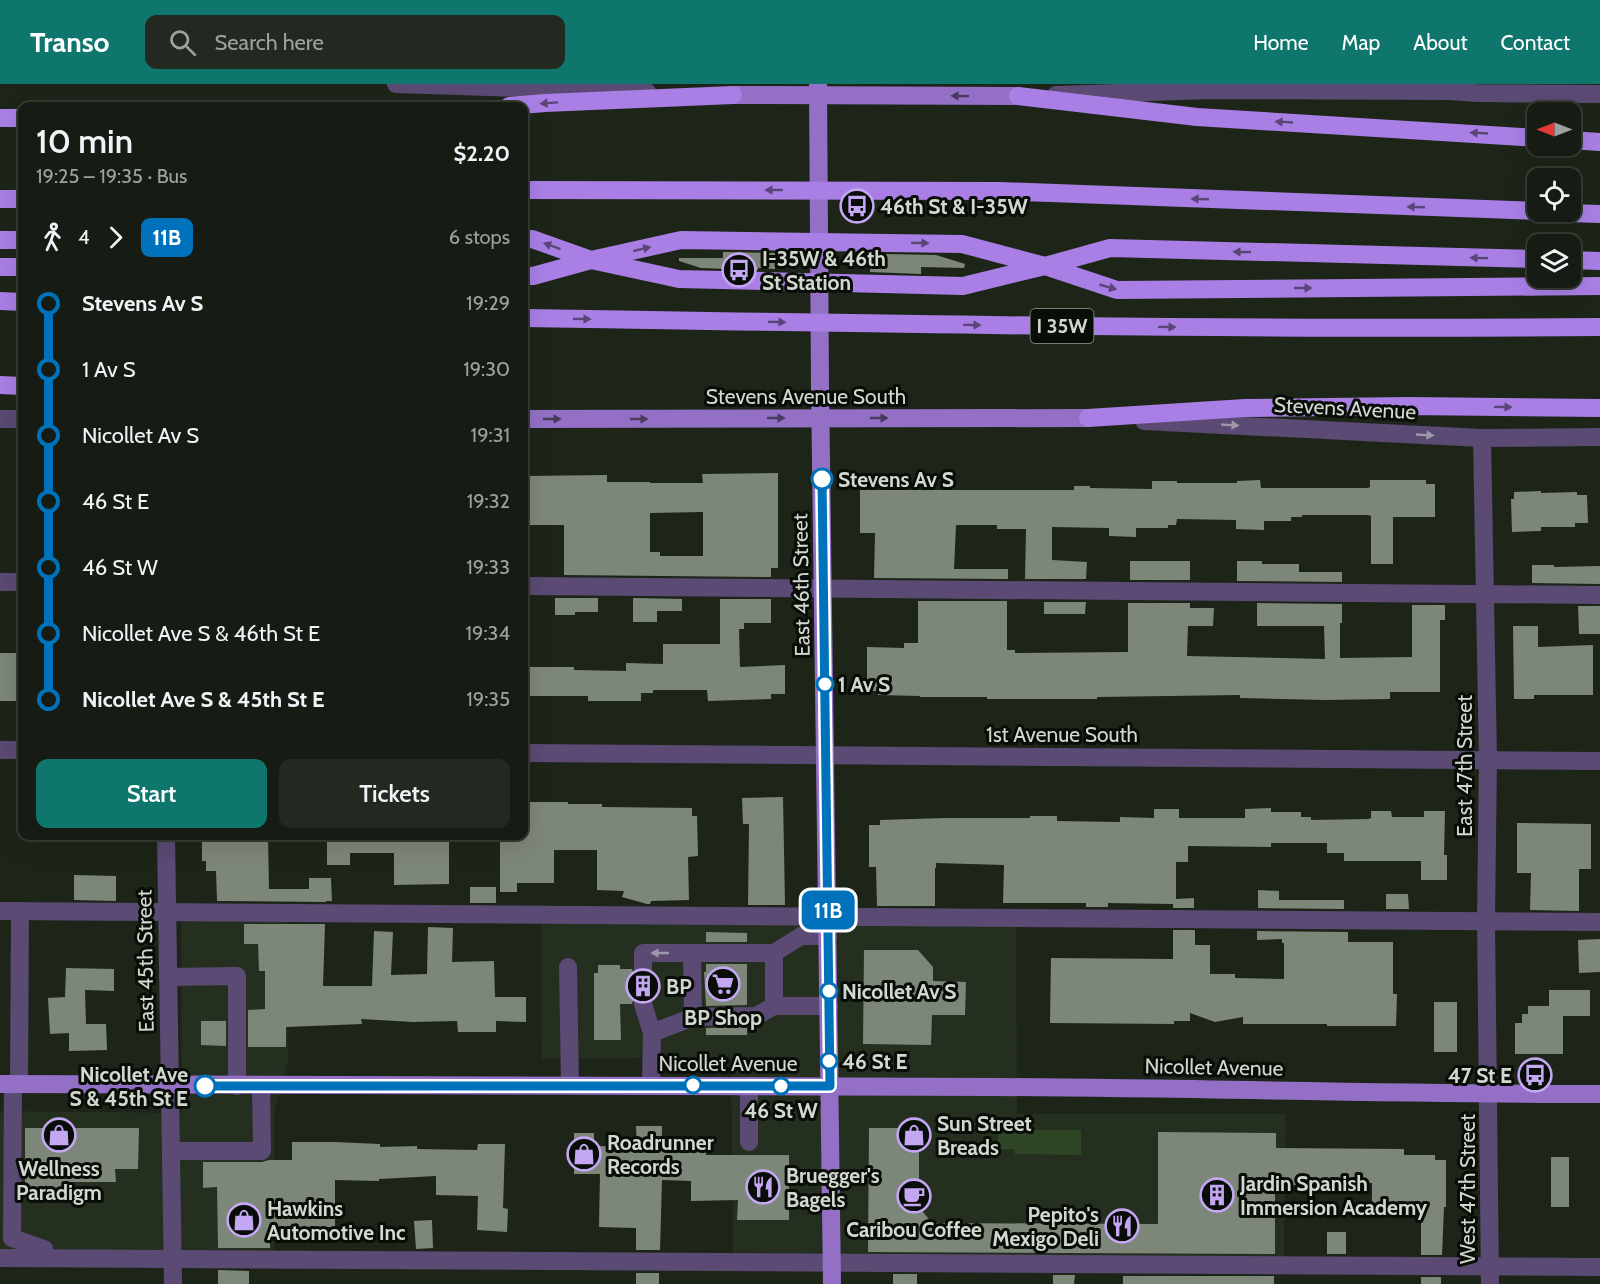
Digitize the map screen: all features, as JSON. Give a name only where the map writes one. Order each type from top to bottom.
[{"type":"highway","points":[[528,104],[733,94]]},
{"type":"highway","points":[[1018,96],[1197,117],[1527,137]]},
{"type":"highway","points":[[0,118],[18,118]]},
{"type":"highway","points":[[1581,141],[1600,142]]},
{"type":"highway","points":[[528,190],[999,191],[1527,212]]},
{"type":"highway","points":[[0,199],[18,199]]},
{"type":"highway","points":[[1581,213],[1600,214]]},
{"type":"highway","points":[[528,239],[591,260],[679,279],[963,286],[1110,248],[1527,259]]},
{"type":"highway","points":[[0,240],[18,240]]},
{"type":"highway","points":[[528,276],[681,240],[693,240],[962,244],[1045,266],[1117,290],[1600,286]]},
{"type":"highway","points":[[1581,260],[1600,261]]},
{"type":"highway","points":[[0,267],[18,267]]},
{"type":"highway","points":[[0,301],[18,302]]},
{"type":"highway","name":"I 35W","points":[[528,318],[1225,328],[1600,327]]},
{"type":"highway","points":[[0,386],[18,386]]},
{"type":"highway","points":[[1088,418],[1245,408],[1419,406],[1600,408]]},
{"type":"main road","points":[[733,94],[818,89],[1018,96]]},
{"type":"main road","name":"East 46th Street","points":[[818,89],[832,1284]]},
{"type":"main road","name":"Stevens Avenue South","points":[[528,419],[1088,418]]},
{"type":"main road","name":"Nicollet Avenue","points":[[11,1084],[830,1086],[1600,1094]]},
{"type":"street","points":[[396,84],[733,94]]},
{"type":"street","points":[[1018,96],[1211,90],[1438,91],[1477,88],[1600,94]]},
{"type":"street","name":"Stevens Avenue","points":[[1088,418],[1482,438],[1600,436]]},
{"type":"street","points":[[0,419],[18,419]]},
{"type":"street","name":"East 47th Street","points":[[1482,438],[1488,760],[1486,921],[1488,1094]]},
{"type":"street","points":[[0,582],[18,582]]},
{"type":"street","points":[[528,586],[1600,595]]},
{"type":"street","points":[[0,750],[18,750]]},
{"type":"street","name":"1st Avenue South","points":[[528,753],[1600,761]]},
{"type":"street","name":"East 45th Street","points":[[166,840],[173,1284]]},
{"type":"street","points":[[0,911],[1600,922]]},
{"type":"street","points":[[20,911],[11,1084],[12,1238],[44,1249],[44,1258]]},
{"type":"street","points":[[643,969],[643,953],[774,953],[801,936],[828,936]]},
{"type":"street","points":[[692,953],[693,1017]]},
{"type":"street","points":[[774,953],[774,1006]]},
{"type":"street","points":[[568,967],[570,1085]]},
{"type":"street","points":[[168,977],[237,976],[237,1086]]},
{"type":"street","points":[[643,1004],[652,1033],[651,1085]]},
{"type":"street","points":[[652,1033],[693,1017],[756,1016],[774,1006],[829,1006]]},
{"type":"street","points":[[171,1151],[262,1151],[261,1085]]},
{"type":"street","points":[[749,1086],[749,1142]]},
{"type":"street","name":"West 47th Street","points":[[1488,1094],[1490,1275]]},
{"type":"street","points":[[0,1258],[831,1263],[1490,1275],[1600,1267]]},
{"type":"shaded area","points":[[287,913],[288,1061],[274,1114],[274,1261],[0,1258],[0,1111],[182,1113],[181,915]]},
{"type":"shaded area","points":[[805,921],[1016,922],[1017,1114],[1286,1114],[1284,1257],[733,1254],[731,1057],[542,1059],[541,924]]},
{"type":"green space","points":[[998,1130],[1081,1130],[1081,1155],[1015,1154],[1014,1149],[998,1149]]},
{"type":"building","points":[[723,252],[775,253],[775,269],[701,268],[679,261],[679,258],[723,258]]},
{"type":"building","points":[[886,254],[936,255],[965,264],[964,268],[921,267],[921,274],[870,272],[870,260],[886,260]]},
{"type":"building","points":[[778,473],[778,568],[771,568],[771,577],[564,575],[564,525],[528,525],[528,476],[607,475],[607,482],[703,483],[702,474]],"holes":[[[703,512],[703,556],[660,556],[660,552],[650,552],[650,513]]]},
{"type":"building","points":[[1260,480],[1261,488],[1368,488],[1370,480],[1426,480],[1426,484],[1435,484],[1435,517],[1393,517],[1393,564],[1371,564],[1371,516],[1368,515],[1302,515],[1302,517],[1291,517],[1291,521],[1264,521],[1264,530],[1236,529],[1236,520],[1177,519],[1176,525],[1168,525],[1168,528],[1136,528],[1136,537],[1109,536],[1109,528],[1052,527],[1052,560],[1087,562],[1086,579],[1025,579],[1026,529],[997,529],[997,525],[956,525],[954,569],[1008,569],[1008,579],[874,578],[875,533],[860,533],[860,490],[1074,490],[1074,486],[1152,489],[1152,481],[1237,483],[1237,481]]},
{"type":"building","points":[[1541,491],[1541,493],[1577,492],[1577,495],[1587,495],[1588,523],[1575,523],[1575,527],[1541,527],[1541,531],[1512,532],[1511,499],[1514,499],[1514,492]]},
{"type":"building","points":[[1130,561],[1190,561],[1190,580],[1130,580]]},
{"type":"building","points":[[1237,561],[1299,564],[1299,572],[1342,572],[1342,582],[1237,581]]},
{"type":"building","points":[[1532,565],[1600,566],[1600,584],[1532,583]]},
{"type":"building","points":[[555,598],[598,598],[598,612],[555,615]]},
{"type":"building","points":[[633,598],[682,599],[682,611],[657,611],[657,622],[633,622]]},
{"type":"building","points":[[720,599],[771,599],[771,623],[744,623],[744,629],[739,629],[740,667],[785,665],[785,694],[771,694],[771,699],[708,701],[707,690],[653,690],[653,693],[641,693],[641,701],[588,701],[588,696],[528,696],[528,667],[574,667],[574,670],[626,671],[626,663],[663,664],[663,644],[720,644]]},
{"type":"building","points":[[918,601],[1007,601],[1007,650],[1015,650],[1015,653],[1128,652],[1128,603],[1190,603],[1190,608],[1214,608],[1213,626],[1188,626],[1187,656],[1325,659],[1324,626],[1257,626],[1257,603],[1342,604],[1340,658],[1412,657],[1412,605],[1445,605],[1445,620],[1440,620],[1440,692],[1390,692],[1390,699],[1325,700],[1240,698],[1240,695],[987,699],[987,697],[878,695],[878,691],[867,691],[867,647],[904,648],[904,643],[918,643]]},
{"type":"building","points":[[1044,602],[1086,602],[1085,614],[1044,614]]},
{"type":"building","points":[[1578,606],[1600,606],[1600,634],[1579,634]]},
{"type":"building","points":[[1513,626],[1538,626],[1538,647],[1593,645],[1593,695],[1534,695],[1534,699],[1514,699]]},
{"type":"building","points":[[0,653],[18,653],[18,701],[0,701]]},
{"type":"building","points":[[783,797],[785,905],[748,905],[749,824],[743,824],[742,798]]},
{"type":"building","points":[[528,802],[602,804],[602,807],[692,808],[692,816],[697,816],[698,856],[688,857],[689,900],[651,901],[647,904],[622,897],[624,891],[597,890],[597,850],[554,850],[554,883],[517,883],[517,892],[500,892],[500,840],[528,840]]},
{"type":"building","points":[[1271,808],[1271,812],[1301,812],[1301,817],[1311,817],[1311,820],[1368,819],[1371,818],[1371,811],[1391,811],[1392,817],[1424,817],[1424,811],[1445,811],[1444,855],[1447,855],[1447,880],[1421,880],[1421,861],[1344,861],[1344,853],[1327,853],[1327,843],[1271,843],[1271,847],[1188,846],[1188,862],[1176,862],[1176,899],[1194,898],[1194,908],[1173,908],[1173,904],[1108,903],[1108,907],[1086,907],[1086,903],[1003,903],[1004,865],[936,863],[935,906],[877,906],[876,867],[869,867],[869,825],[880,825],[880,820],[1057,816],[1057,821],[1120,822],[1120,817],[1154,818],[1154,809],[1179,809],[1179,818],[1245,818],[1245,809]]},
{"type":"building","points":[[1517,823],[1591,824],[1591,869],[1579,869],[1579,911],[1530,910],[1531,873],[1517,873]]},
{"type":"building","points":[[202,840],[268,840],[269,889],[309,889],[309,878],[331,878],[332,901],[217,901],[216,871],[206,871],[206,861],[202,861]]},
{"type":"building","points":[[327,840],[449,840],[449,884],[394,885],[394,853],[350,853],[350,865],[327,865]]},
{"type":"building","points":[[74,875],[116,876],[116,901],[74,900]]},
{"type":"building","points":[[470,887],[496,887],[496,903],[470,903]]},
{"type":"building","points":[[1258,890],[1279,891],[1279,900],[1344,900],[1344,909],[1258,908]]},
{"type":"building","points":[[1386,894],[1408,894],[1409,909],[1386,909]]},
{"type":"building","points":[[244,924],[325,924],[323,986],[372,986],[374,931],[393,932],[391,975],[427,974],[428,927],[453,928],[452,962],[494,961],[495,997],[526,997],[526,1022],[496,1021],[496,1032],[458,1032],[457,1021],[413,1022],[361,1019],[362,1024],[286,1027],[286,1047],[248,1047],[248,1010],[265,1009],[265,971],[259,971],[258,944],[244,944]]},
{"type":"building","points":[[1173,930],[1195,930],[1195,945],[1210,945],[1210,974],[1235,974],[1235,978],[1284,979],[1282,939],[1257,940],[1257,931],[1348,932],[1348,942],[1393,942],[1393,994],[1397,994],[1396,1026],[1243,1024],[1243,1017],[1215,1022],[1190,1013],[1190,1021],[1174,1021],[1174,1024],[1050,1023],[1051,958],[1173,959]]},
{"type":"building","points":[[706,932],[747,933],[747,942],[706,942]]},
{"type":"building","points":[[1600,939],[1600,972],[1579,973],[1578,940]]},
{"type":"building","points":[[864,950],[918,950],[933,967],[933,981],[966,982],[965,1015],[932,1015],[931,1045],[863,1044]]},
{"type":"building","points":[[706,964],[747,964],[747,1005],[706,1006],[704,972],[706,972]]},
{"type":"building","points":[[598,965],[620,965],[620,969],[632,969],[634,975],[642,980],[648,979],[653,974],[653,999],[646,993],[640,993],[634,997],[632,1004],[620,1004],[621,1040],[594,1040],[594,973],[598,973]]},
{"type":"building","points":[[66,968],[114,969],[114,991],[85,990],[86,1024],[106,1024],[107,1050],[69,1051],[69,1033],[50,1034],[48,998],[65,997]]},
{"type":"building","points":[[1549,990],[1590,990],[1590,1016],[1563,1016],[1563,1054],[1515,1054],[1515,1023],[1522,1023],[1522,1014],[1528,1014],[1528,1006],[1549,1006]]},
{"type":"building","points":[[1434,1002],[1457,1002],[1457,1052],[1434,1052]]},
{"type":"building","points":[[201,1021],[226,1021],[226,1046],[201,1045]]},
{"type":"building","points":[[747,1027],[747,1035],[706,1035],[706,1028]]},
{"type":"building","points":[[636,1126],[662,1126],[662,1151],[706,1150],[706,1155],[789,1155],[789,1220],[737,1220],[738,1200],[691,1201],[691,1181],[662,1180],[660,1250],[636,1250],[636,1228],[599,1227],[600,1174],[574,1174],[574,1133],[594,1133],[594,1146],[637,1147]]},
{"type":"building","points":[[25,1128],[139,1128],[138,1169],[115,1169],[116,1182],[66,1182],[66,1198],[25,1198]]},
{"type":"building","points":[[869,1128],[919,1128],[919,1207],[932,1223],[1158,1224],[1158,1132],[1276,1133],[1276,1148],[1404,1149],[1404,1155],[1435,1155],[1435,1160],[1446,1160],[1446,1207],[1444,1207],[1442,1255],[1421,1255],[1421,1216],[1372,1216],[1372,1183],[1339,1183],[1339,1186],[1275,1185],[1275,1254],[868,1252]]},
{"type":"building","points":[[292,1142],[334,1142],[380,1144],[380,1147],[417,1146],[417,1149],[477,1150],[478,1144],[505,1144],[503,1208],[508,1209],[507,1232],[477,1230],[478,1196],[436,1195],[436,1176],[379,1179],[379,1181],[335,1180],[335,1227],[270,1228],[270,1248],[218,1248],[217,1187],[203,1188],[203,1162],[292,1160]]},
{"type":"building","points":[[1551,1157],[1569,1157],[1569,1207],[1551,1207]]},
{"type":"building","points":[[432,1220],[433,1248],[416,1249],[414,1221]]},
{"type":"building","points":[[1327,1232],[1346,1232],[1346,1254],[1327,1254]]},
{"type":"building","points":[[218,1270],[249,1271],[249,1284],[218,1284]]},
{"type":"building","points":[[636,1273],[659,1273],[659,1284],[636,1284]]},
{"type":"building","points":[[893,1274],[917,1274],[917,1284],[893,1284]]},
{"type":"building","points":[[1053,1275],[1075,1275],[1074,1284],[1053,1284]]},
{"type":"building","points":[[1123,1276],[1274,1276],[1274,1284],[1123,1284]]},
{"type":"building","points":[[1421,1277],[1441,1277],[1441,1284],[1421,1284]]},
{"type":"tunnel","points":[[643,969],[643,1004]]},
{"type":"bus line","name":"11B","points":[[205,1086],[830,1086],[822,479]]},
{"type":"place","name":"46th St & I-35W","points":[[857,206]]},
{"type":"place","name":"I-35W & 46th St Station","points":[[739,270]]},
{"type":"place","name":"Stevens Av S","points":[[822,479]]},
{"type":"place","name":"1 Av S","points":[[825,684]]},
{"type":"place","name":"BP Shop","points":[[723,984]]},
{"type":"place","name":"BP","points":[[643,986]]},
{"type":"place","name":"Nicollet Av S","points":[[829,991]]},
{"type":"place","name":"46 St E","points":[[829,1061]]},
{"type":"place","name":"47 St E","points":[[1535,1075]]},
{"type":"place","name":"Nicollet Ave S & 45th St E","points":[[205,1086]]},
{"type":"place","name":"46 St W","points":[[781,1086]]},
{"type":"place","name":"Wellness Paradigm","points":[[59,1135]]},
{"type":"place","name":"Sun Street Breads","points":[[914,1135]]},
{"type":"place","name":"Roadrunner Records","points":[[584,1154]]},
{"type":"place","name":"Bruegger's Bagels","points":[[763,1187]]},
{"type":"place","name":"Jardin Spanish Immersion Academy","points":[[1217,1195]]},
{"type":"place","name":"Caribou Coffee","points":[[914,1196]]},
{"type":"place","name":"Hawkins Automotive Inc","points":[[244,1220]]},
{"type":"place","name":"Pepito's Mexigo Deli","points":[[1122,1226]]}]
